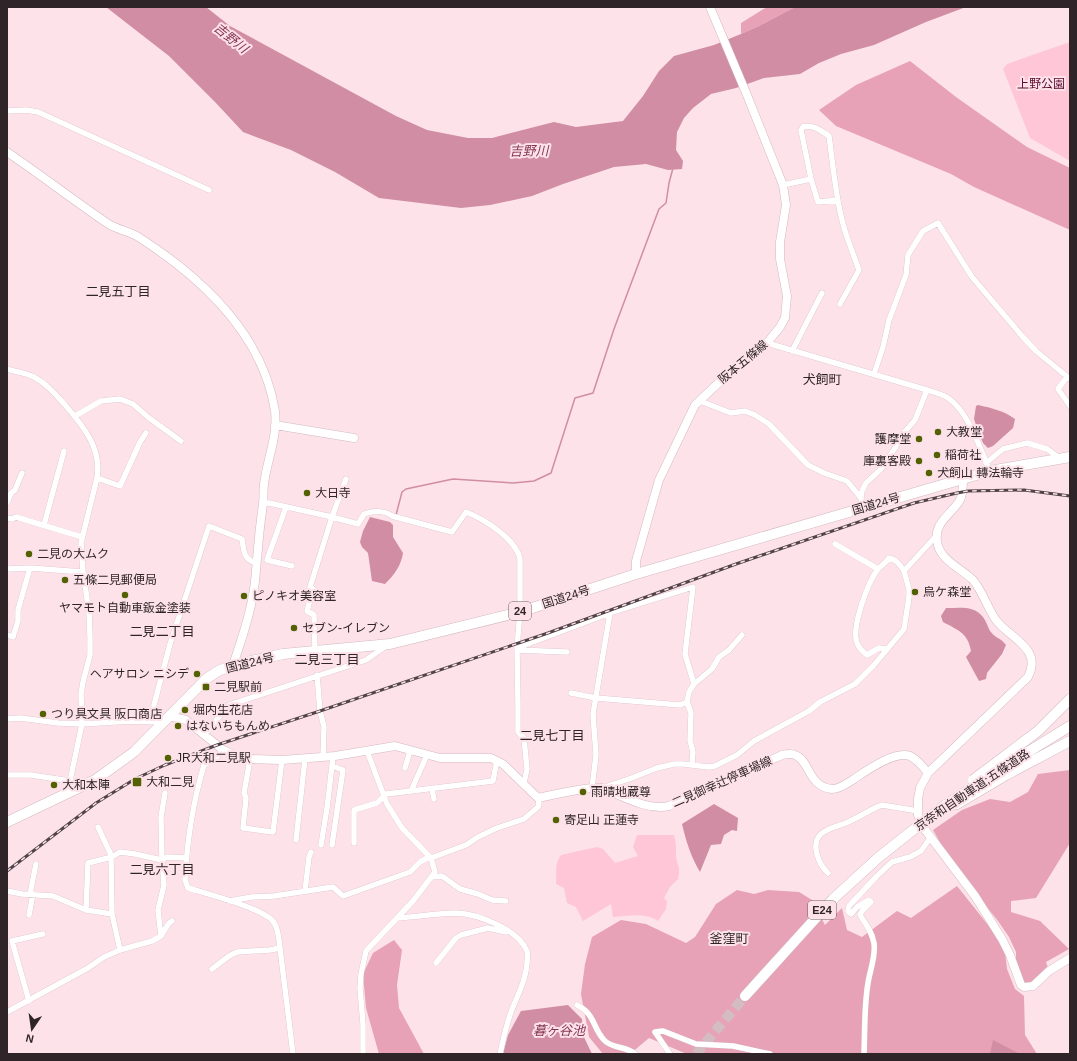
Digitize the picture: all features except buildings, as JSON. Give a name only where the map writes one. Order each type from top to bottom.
[{"type":"highway","name":"国道24号","points":[[7,822],[95,780],[134,752],[162,720],[206,679],[218,671],[233,665],[283,654],[390,644],[520,612],[861,503],[963,479],[988,467],[1066,458]]},
{"type":"highway","points":[[1002,769],[1070,699]]},
{"type":"highway","name":"京奈和自動車道;五條道路","points":[[745,996],[833,899],[879,857],[944,806],[1070,726]]},
{"type":"highway","points":[[912,831],[926,816],[1002,769],[1070,741]]},
{"type":"main road","name":"阪本五條線","points":[[636,574],[636,561],[659,480],[695,405],[744,359],[767,343],[780,327],[785,318],[787,296],[780,259],[780,242],[786,205],[783,185],[710,7]]},
{"type":"main road","points":[[7,152],[109,224],[138,236],[181,266],[206,288],[223,306],[243,332],[256,354],[267,380],[272,397],[275,412],[275,425],[273,445],[264,484],[252,599],[245,628],[233,665]]},
{"type":"main road","points":[[275,425],[354,438]]},
{"type":"main road","points":[[963,479],[960,499],[943,520],[938,529],[936,536],[938,547],[943,554],[974,582],[995,619],[1001,626],[1024,644],[1031,657],[1031,668],[1028,677],[928,773],[920,788],[918,811],[923,827],[930,838],[975,896],[1002,939],[1010,955],[1021,985],[1024,987],[1033,986],[1049,971],[1070,958]]},
{"type":"main road","points":[[162,720],[186,720],[223,750],[250,760],[323,758],[395,746],[440,758],[486,757],[497,760],[524,783],[538,798]]},
{"type":"main road","name":"二見御幸辻停車場線","points":[[538,798],[592,788],[602,788],[652,807],[661,808],[669,806],[782,755],[790,754],[795,755],[803,761],[815,781],[826,787],[832,788],[843,786],[873,766],[902,755],[907,755],[915,760],[928,773]]},
{"type":"street","points":[[7,111],[26,110],[38,112],[209,190]]},
{"type":"street","points":[[838,200],[818,202],[811,178],[801,130],[803,127],[808,125],[817,128],[829,136],[838,200],[847,236],[859,270],[840,304]]},
{"type":"street","points":[[783,185],[811,178]]},
{"type":"street","points":[[874,374],[883,347],[889,320],[906,275],[908,255],[923,231],[938,223],[977,282],[1022,336],[1036,351],[1068,378],[1058,389],[1070,406]]},
{"type":"street","points":[[792,351],[822,293]]},
{"type":"street","points":[[767,343],[928,390],[947,397],[956,404],[965,416],[988,467],[1003,449],[1027,443],[1047,449],[1066,458]]},
{"type":"street","points":[[7,370],[25,374],[51,389],[83,426],[93,444],[99,468],[82,537],[81,552],[89,612],[90,655],[81,694],[82,724],[70,781],[70,792]]},
{"type":"street","points":[[861,503],[862,491],[866,483],[881,469],[895,448],[900,436],[915,420],[928,390]]},
{"type":"street","points":[[75,416],[100,401],[120,399],[132,404],[182,441]]},
{"type":"street","points":[[700,401],[731,413],[745,411],[755,415],[769,424],[808,465],[824,473],[847,481],[861,503]]},
{"type":"street","points":[[97,478],[120,486],[140,442],[146,433]]},
{"type":"street","points":[[44,525],[64,451]]},
{"type":"street","points":[[7,503],[11,493],[15,490],[22,473]]},
{"type":"street","points":[[315,650],[314,615],[307,611],[313,589],[310,587],[332,517],[346,479]]},
{"type":"street","points":[[263,504],[269,503],[358,524],[364,514],[371,512],[388,512],[392,516],[452,532],[466,512],[493,526],[506,538],[519,554],[520,612],[517,649],[518,732],[524,738],[527,769],[524,783]]},
{"type":"street","points":[[286,507],[267,560],[292,566]]},
{"type":"street","points":[[7,518],[12,519],[16,516],[82,537]]},
{"type":"street","points":[[7,719],[20,718],[58,724],[162,720],[154,705],[170,644],[209,526],[242,539],[246,558],[250,561],[256,562]]},
{"type":"street","points":[[904,571],[936,536]]},
{"type":"street","points":[[836,544],[878,569]]},
{"type":"street","points":[[602,788],[657,768],[674,764],[708,767],[715,766],[737,755],[754,741],[809,711],[820,702],[855,684],[874,665],[904,629],[909,591],[904,571],[898,563],[889,558],[878,569],[865,593],[858,616],[856,638],[857,643],[867,655],[879,648],[886,649]]},
{"type":"street","points":[[7,569],[30,568],[83,572]]},
{"type":"street","points":[[7,635],[13,637],[18,621],[18,610],[30,568]]},
{"type":"street","points":[[517,649],[610,612],[693,587],[685,654],[694,684]]},
{"type":"street","points":[[592,788],[596,755],[593,714],[610,612]]},
{"type":"street","points":[[692,765],[693,752],[690,741],[691,713],[687,702],[689,692],[694,684],[712,669],[719,657],[729,650],[742,635]]},
{"type":"street","points":[[205,734],[229,705],[366,660],[390,644]]},
{"type":"street","points":[[517,649],[567,652]]},
{"type":"street","points":[[317,675],[320,712],[324,727],[323,758]]},
{"type":"street","points":[[571,693],[596,698],[680,705],[687,702]]},
{"type":"street","points":[[223,750],[216,758],[204,765],[197,788],[190,825],[185,880],[188,888],[251,908],[273,921],[277,930],[280,948],[293,1054]]},
{"type":"street","points":[[363,1054],[363,1024],[360,988],[361,974],[366,951],[413,901],[435,872],[430,858],[402,828],[383,797],[367,751]]},
{"type":"street","points":[[405,768],[410,751]]},
{"type":"street","points":[[411,791],[427,755]]},
{"type":"street","points":[[321,845],[333,757]]},
{"type":"street","points":[[296,840],[306,759]]},
{"type":"street","points":[[250,760],[244,793],[246,798],[243,828],[273,832],[282,760]]},
{"type":"street","points":[[354,843],[354,810],[377,803],[386,794],[493,781],[497,760]]},
{"type":"street","points":[[332,766],[343,770],[332,845]]},
{"type":"street","points":[[7,775],[31,775],[70,781]]},
{"type":"street","points":[[432,789],[434,799]]},
{"type":"street","points":[[161,936],[158,910],[164,885],[161,817],[164,793]]},
{"type":"street","points":[[229,901],[333,887],[343,896],[410,872],[420,862],[466,845],[478,837],[497,828],[524,819],[538,806],[538,798]]},
{"type":"street","points":[[828,873],[817,856],[816,848],[819,836],[825,831],[847,822],[877,806],[888,805],[918,811]]},
{"type":"street","points":[[98,827],[111,858],[112,914],[120,950]]},
{"type":"street","points":[[864,1054],[865,1013],[868,982],[874,956],[874,944],[871,932],[860,915],[871,902],[869,900],[857,907],[851,914],[848,911],[849,906],[892,862],[910,857],[921,851],[930,838]]},
{"type":"street","points":[[86,910],[88,863],[111,858],[120,852],[162,860],[167,857],[186,858]]},
{"type":"street","points":[[305,891],[309,857],[311,852]]},
{"type":"street","points":[[29,915],[36,864]]},
{"type":"street","points":[[432,876],[442,876],[460,890],[478,894],[492,900],[506,901]]},
{"type":"street","points":[[7,891],[22,894],[53,896],[86,910],[112,914]]},
{"type":"street","points":[[398,918],[457,913],[493,923],[510,932],[518,939],[527,952],[527,964],[522,988],[510,1014],[500,1054]]},
{"type":"street","points":[[7,1012],[88,968],[104,957],[120,950],[152,941],[161,936],[172,921]]},
{"type":"street","points":[[436,963],[456,938],[461,935],[488,928],[510,932]]},
{"type":"street","points":[[29,1000],[12,941],[43,934]]},
{"type":"street","points":[[212,970],[229,956],[237,952],[280,948]]},
{"type":"street","points":[[577,1005],[586,1010],[604,1040],[616,1047],[632,1051],[635,1054]]},
{"type":"street","points":[[670,1054],[655,1032],[663,1031],[696,1044],[733,1046],[770,1054]]},
{"type":"green space","name":"上野公園","points":[[1070,42],[1070,161],[1030,138],[1003,69],[1007,64]]},
{"type":"green space","points":[[637,835],[674,835],[679,874],[678,879],[670,887],[664,898],[667,901],[666,909],[658,921],[648,916],[630,915],[613,917],[611,904],[583,921],[576,907],[567,903],[564,888],[556,884],[557,865],[561,855],[597,847],[603,849],[615,863],[638,856],[633,847]]},
{"type":"shaded area","points":[[767,7],[795,7],[741,34],[741,23]]},
{"type":"shaded area","points":[[910,61],[956,97],[1027,147],[1070,168],[1070,230],[974,187],[951,174],[836,126],[819,110],[856,85]]},
{"type":"shaded area","points":[[1070,770],[1070,843],[1036,898],[1011,901],[1011,912],[1040,921],[1069,949],[1046,962],[1048,968],[1038,979],[1024,986],[1016,967],[1016,952],[1009,937],[951,862],[933,830],[962,810],[990,799],[1010,802],[1028,792],[1038,774]]},
{"type":"shaded area","points":[[957,886],[1000,940],[1005,952],[1007,969],[1015,989],[1024,996],[1025,1035],[1037,1054],[687,1054],[649,1038],[630,1054],[603,1054],[589,1037],[581,994],[585,964],[592,937],[621,920],[646,924],[686,943],[695,937],[716,904],[737,890],[754,894],[768,890],[799,892],[812,900],[825,925],[842,908],[847,930],[862,937],[897,911],[911,918]]},
{"type":"shaded area","points":[[394,940],[402,950],[397,985],[399,1008],[424,1054],[379,1054],[366,1008],[363,974],[373,953]]},
{"type":"water","name":"吉野川","points":[[106,7],[206,7],[230,26],[396,116],[427,130],[468,138],[492,138],[554,122],[576,127],[623,121],[643,96],[659,71],[674,56],[714,45],[759,26],[795,7],[966,7],[926,22],[874,45],[841,54],[819,63],[800,74],[764,78],[736,88],[711,94],[693,108],[684,118],[677,132],[676,150],[683,161],[682,169],[668,170],[646,164],[614,167],[532,196],[490,205],[461,208],[379,198],[335,172],[291,150],[243,132],[169,56]]},
{"type":"water","points":[[978,405],[998,410],[1015,419],[1013,428],[993,446],[988,448],[983,443],[974,419],[976,406]]},
{"type":"water","points":[[370,517],[390,522],[393,525],[393,537],[403,553],[397,570],[385,584],[372,581],[368,553],[362,547],[360,542],[363,531]]},
{"type":"water","points":[[946,608],[966,608],[979,613],[983,617],[990,631],[1006,645],[1002,654],[987,673],[986,679],[979,681],[966,657],[971,651],[970,645],[965,636],[958,630],[943,622],[941,616]]},
{"type":"water","points":[[714,804],[738,818],[737,831],[732,830],[724,835],[721,844],[711,845],[700,872],[689,849],[682,824]]},
{"type":"water","name":"暮ヶ谷池","points":[[568,1005],[582,1019],[583,1035],[592,1054],[503,1054],[508,1035],[521,1011]]},
{"type":"water","points":[[993,1040],[1020,1054],[990,1054]]},
{"type":"waterway","points":[[396,515],[402,492],[406,489],[453,479],[513,483],[534,481],[551,473],[575,398],[593,393],[614,329],[659,209],[666,203],[673,168]]},
{"type":"tunnel","points":[[696,1054],[745,996]]},
{"type":"railway","points":[[7,871],[96,803],[135,779],[165,765],[217,745],[548,633],[736,564],[914,503],[968,491],[1024,490],[1070,496]]},
{"type":"place","name":"大教堂","points":[[938,432]]},
{"type":"place","name":"護摩堂","points":[[919,439]]},
{"type":"place","name":"稲荷社","points":[[937,455]]},
{"type":"place","name":"庫裏客殿","points":[[919,461]]},
{"type":"place","name":"犬飼山 轉法輪寺","points":[[929,473]]},
{"type":"place","name":"大日寺","points":[[307,493]]},
{"type":"place","name":"二見の大ムク","points":[[29,554]]},
{"type":"place","name":"五條二見郵便局","points":[[65,580]]},
{"type":"place","name":"烏ケ森堂","points":[[915,592]]},
{"type":"place","name":"ヤマモト自動車鈑金塗装","points":[[125,595]]},
{"type":"place","name":"ピノキオ美容室","points":[[244,596]]},
{"type":"place","name":"セブン-イレブン","points":[[294,628]]},
{"type":"place","name":"ヘアサロン ニシデ","points":[[197,674]]},
{"type":"place","name":"二見駅前","points":[[206,687]]},
{"type":"place","name":"堀内生花店","points":[[185,710]]},
{"type":"place","name":"つり具文具 阪口商店","points":[[43,714]]},
{"type":"place","name":"はないちもんめ","points":[[178,726]]},
{"type":"place","name":"JR大和二見駅","points":[[168,758]]},
{"type":"place","name":"大和二見","points":[[137,782]]},
{"type":"place","name":"大和本陣","points":[[54,785]]},
{"type":"place","name":"雨晴地蔵尊","points":[[583,792]]},
{"type":"place","name":"寄足山 正蓮寺","points":[[556,820]]},
{"type":"district","name":"二見五丁目","points":[[118,291]]},
{"type":"district","name":"犬飼町","points":[[822,379]]},
{"type":"district","name":"二見二丁目","points":[[162,631]]},
{"type":"district","name":"二見三丁目","points":[[327,659]]},
{"type":"district","name":"二見七丁目","points":[[552,735]]},
{"type":"district","name":"二見六丁目","points":[[162,869]]},
{"type":"district","name":"釜窪町","points":[[729,938]]}]
